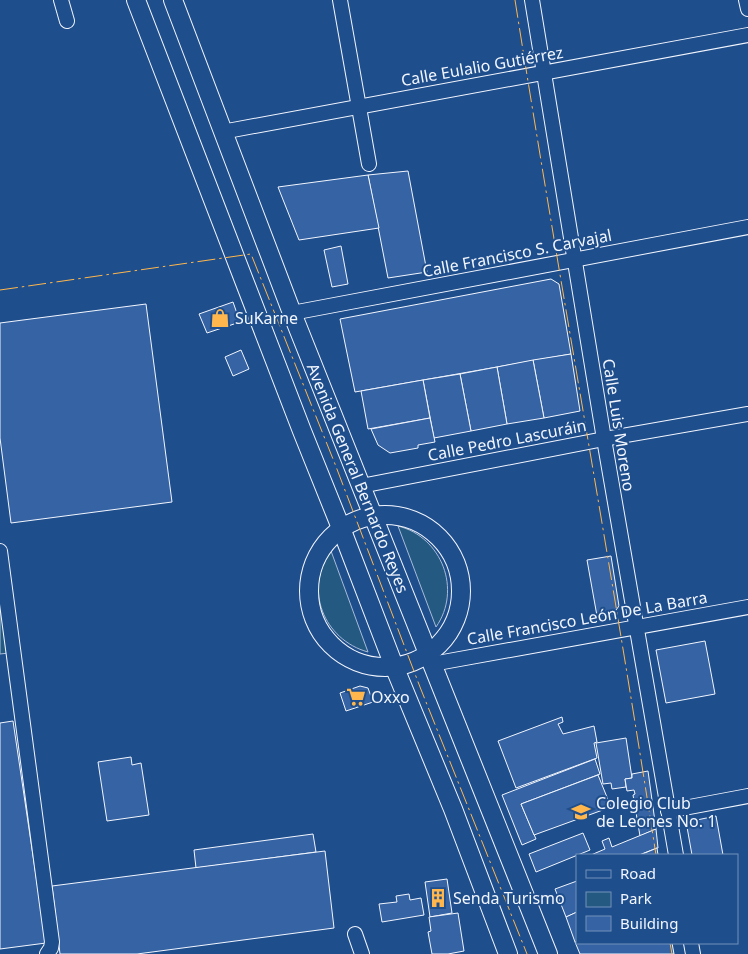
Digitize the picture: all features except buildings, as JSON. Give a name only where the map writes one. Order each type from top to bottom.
[{"type":"main road","name":"Avenida General Bernardo Reyes","points":[[136,0],[302,431],[394,666],[453,809],[508,954]]},
{"type":"main road","name":"Avenida General Bernardo Reyes","points":[[173,0],[292,313],[548,954]]},
{"type":"main road","points":[[394,515],[427,527],[443,542],[452,554],[459,571],[460,605],[448,632],[430,659],[394,666],[360,662],[349,657],[331,644],[321,632],[314,618],[310,605],[310,578],[321,549],[341,528],[356,520],[373,516],[394,515]]},
{"type":"street","points":[[61,0],[67,21]]},
{"type":"street","points":[[340,0],[370,164]]},
{"type":"street","name":"Calle Luis Moreno","points":[[532,0],[604,439],[676,854]]},
{"type":"street","points":[[746,0],[748,9]]},
{"type":"street","name":"Calle Eulalio Gutiérrez","points":[[222,132],[748,35]]},
{"type":"street","name":"Calle Francisco S. Carvajal","points":[[292,313],[748,227]]},
{"type":"street","name":"Calle Pedro Lascuráin","points":[[361,486],[604,439],[748,414]]},
{"type":"street","points":[[0,551],[52,942],[47,954]]},
{"type":"street","name":"Calle Francisco León De La Barra","points":[[430,659],[636,627],[748,607]]},
{"type":"street","points":[[668,811],[748,796]]},
{"type":"street","points":[[355,934],[362,954]]},
{"type":"green space","points":[[398,526],[413,532],[426,541],[436,553],[443,567],[447,582],[447,597],[444,612],[436,627]]},
{"type":"green space","points":[[331,551],[368,652],[353,646],[340,636],[330,625],[322,611],[319,581],[323,566]]},
{"type":"green space","points":[[0,595],[9,653],[0,654]]},
{"type":"power","points":[[515,0],[656,854]]},
{"type":"power","points":[[0,290],[251,254],[335,464],[420,687],[527,954]]},
{"type":"power","points":[[670,944],[672,954]]},
{"type":"place","name":"SuKarne","points":[[220,318]]},
{"type":"place","name":"Oxxo","points":[[356,697]]},
{"type":"place","name":"Colegio Club de Leones No. 1","points":[[581,812]]},
{"type":"place","name":"Senda Turismo","points":[[438,898]]}]
